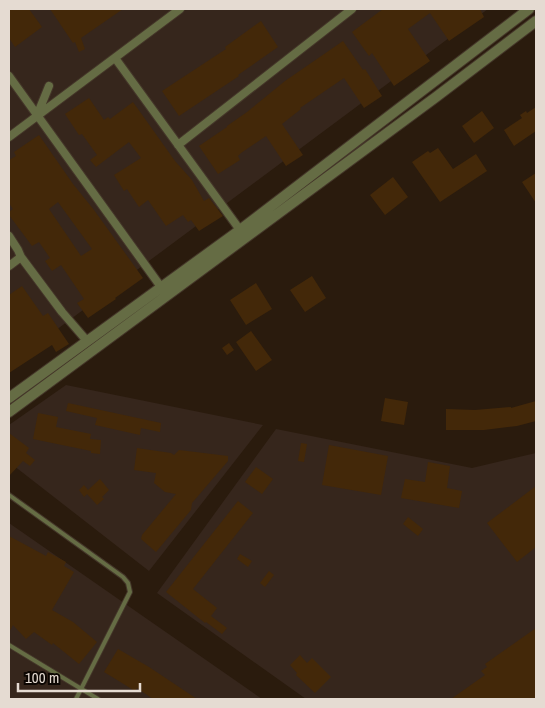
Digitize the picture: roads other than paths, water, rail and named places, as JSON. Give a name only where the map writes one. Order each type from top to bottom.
[{"type":"street","points":[[9,136],[180,9]]},
{"type":"street","points":[[178,144],[352,9]]},
{"type":"street","points":[[9,398],[240,230],[529,9]]},
{"type":"street","points":[[9,412],[164,299],[536,21]]},
{"type":"street","points":[[115,58],[240,230]]},
{"type":"street","points":[[9,76],[161,288]]},
{"type":"street","points":[[37,115],[49,86]]},
{"type":"street","points":[[9,236],[20,257],[87,342]]},
{"type":"street","points":[[9,266],[20,257]]},
{"type":"lane","points":[[9,495],[123,577],[128,583],[130,592],[76,699]]},
{"type":"lane","points":[[9,645],[98,699]]}]
